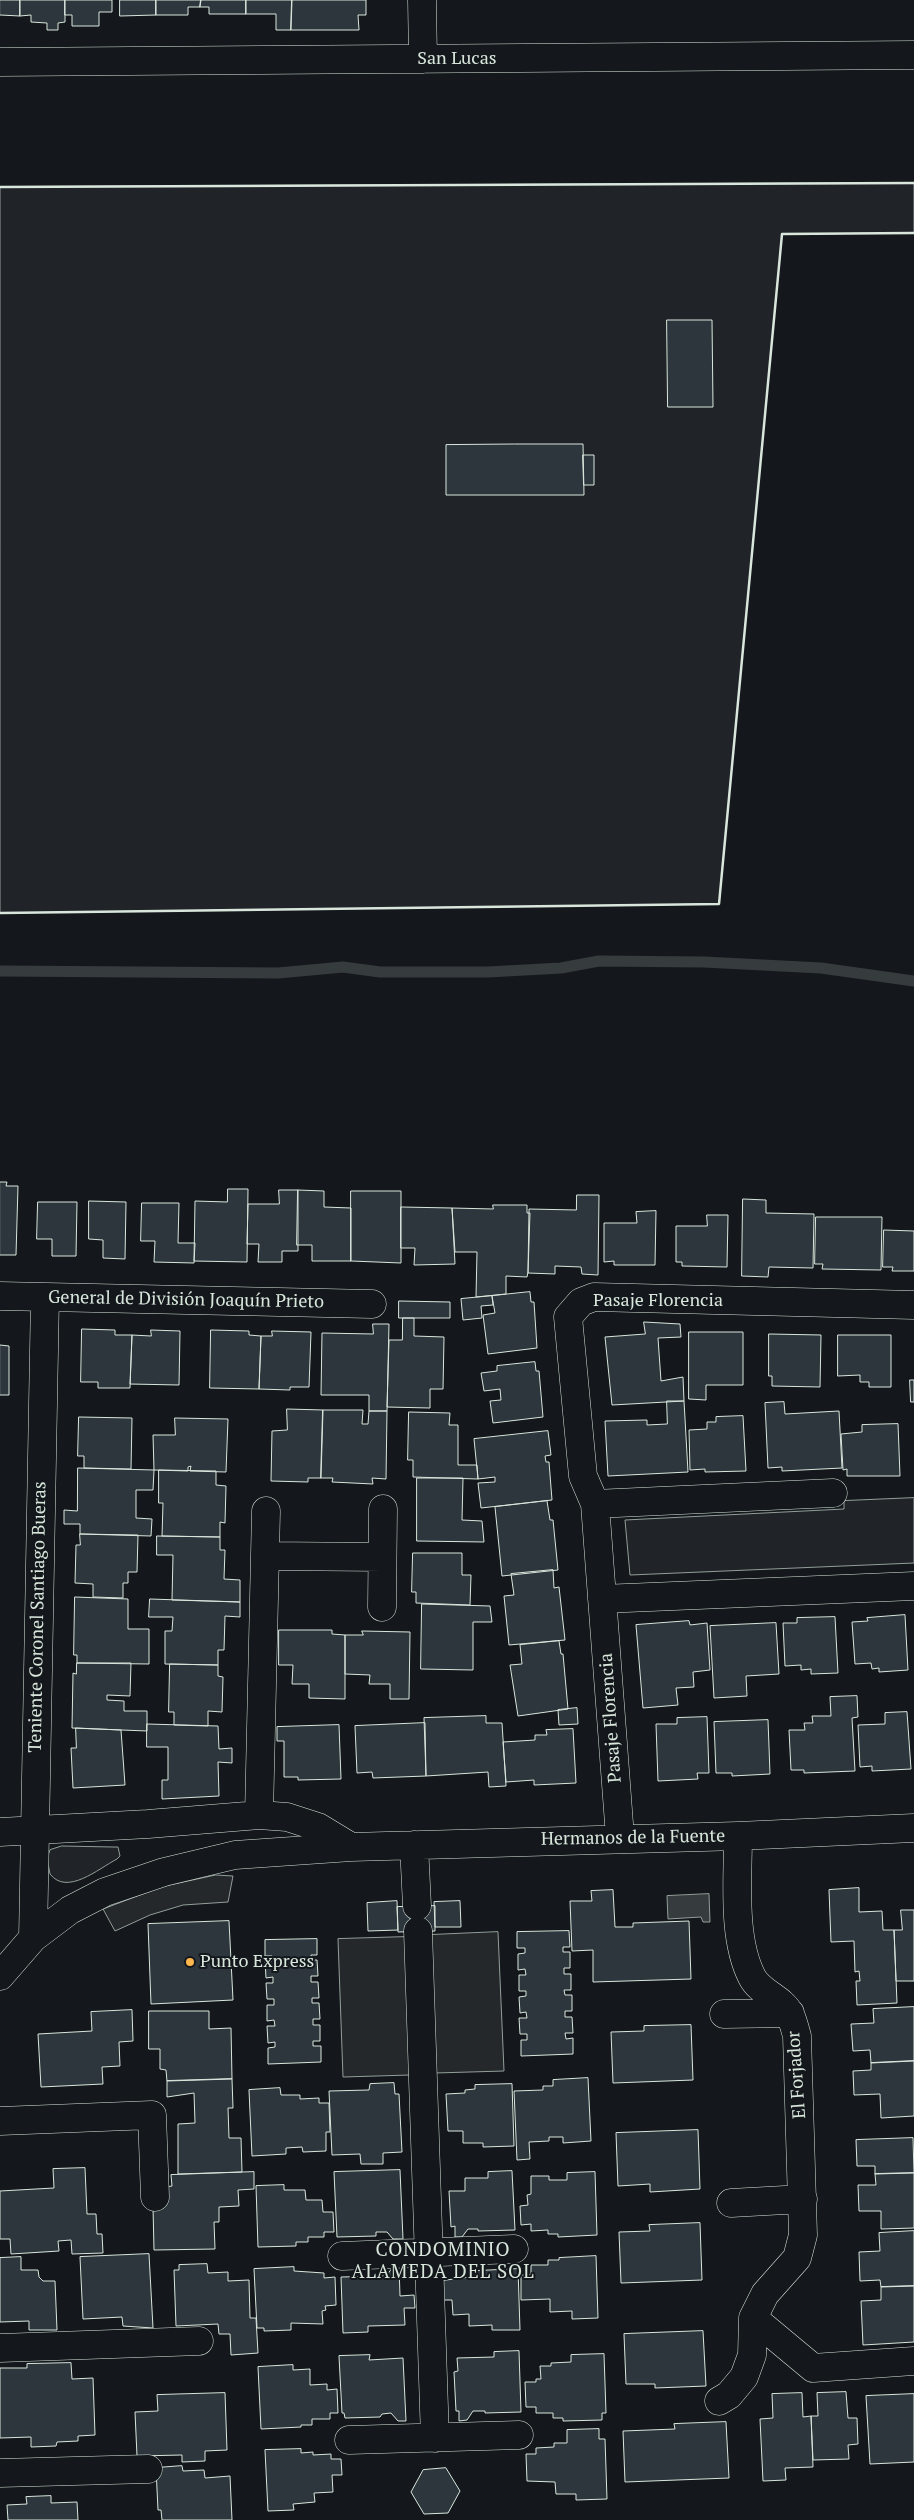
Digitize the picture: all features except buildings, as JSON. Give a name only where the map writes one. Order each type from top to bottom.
[{"type":"street","points":[[422,0],[423,59]]},
{"type":"street","name":"San Lucas","points":[[0,62],[914,55]]},
{"type":"street","name":"General de División Joaquín Prieto","points":[[0,1296],[372,1304]]},
{"type":"street","name":"Teniente Coronel Santiago Bueras","points":[[32,1938],[45,1297]]},
{"type":"street","name":"Pasaje Florencia","points":[[620,1838],[595,1504],[584,1476],[568,1317],[581,1302],[594,1297],[914,1305]]},
{"type":"street","points":[[595,1504],[833,1493]]},
{"type":"street","points":[[382,1607],[383,1509]]},
{"type":"street","points":[[259,1814],[266,1511]]},
{"type":"street","points":[[265,1556],[382,1557]]},
{"type":"street","points":[[602,1598],[914,1586]]},
{"type":"street","points":[[0,1832],[148,1824],[259,1814],[287,1817],[318,1828],[351,1847]]},
{"type":"street","name":"Hermanos de la Fuente","points":[[0,1976],[32,1938],[70,1910],[105,1892],[164,1872],[235,1856],[351,1847],[738,1836],[914,1828]]},
{"type":"street","name":"El Forjador","points":[[738,1836],[740,1935],[746,1960],[752,1978],[790,2013],[797,2036],[804,2199],[803,2235],[797,2258],[765,2294],[753,2318]]},
{"type":"street","points":[[414,1845],[435,2438]]},
{"type":"street","points":[[724,2014],[790,2013]]},
{"type":"street","points":[[0,2120],[152,2115],[155,2197]]},
{"type":"street","points":[[730,2203],[804,2199]]},
{"type":"street","points":[[342,2256],[514,2248]]},
{"type":"street","points":[[753,2318],[813,2368],[914,2361]]},
{"type":"street","points":[[719,2401],[729,2395],[744,2377],[752,2355],[753,2318]]},
{"type":"street","points":[[0,2348],[199,2341]]},
{"type":"street","points":[[349,2440],[519,2435]]},
{"type":"street","points":[[0,2474],[148,2469]]},
{"type":"shaded area","points":[[914,183],[914,233],[782,234],[719,904],[0,913],[0,187]]},
{"type":"shaded area","points":[[914,1498],[914,1563],[630,1575],[625,1520],[844,1509],[844,1501]]},
{"type":"shaded area","points":[[62,1846],[118,1847],[120,1856],[83,1879],[65,1882],[57,1880],[50,1874],[47,1858],[50,1850]]},
{"type":"shaded area","points":[[216,1875],[233,1876],[228,1902],[183,1905],[150,1915],[115,1931],[103,1909],[161,1887]]},
{"type":"shaded area","points":[[709,1894],[710,1922],[703,1922],[701,1917],[668,1919],[667,1896]]},
{"type":"shaded area","points":[[498,1932],[504,2071],[435,2073],[430,1935]]},
{"type":"shaded area","points":[[406,1937],[410,2075],[343,2077],[338,1939]]},
{"type":"waterway","points":[[0,971],[278,973],[343,967],[380,972],[488,972],[561,968],[599,961],[704,962],[821,968],[914,981]]},
{"type":"wall","points":[[0,187],[914,183]]},
{"type":"wall","points":[[0,913],[719,904],[782,234],[914,233]]},
{"type":"place","name":"Punto Express","points":[[190,1962]]},
{"type":"district","name":"CONDOMINIO ALAMEDA DEL SOL","points":[[443,2262]]}]
